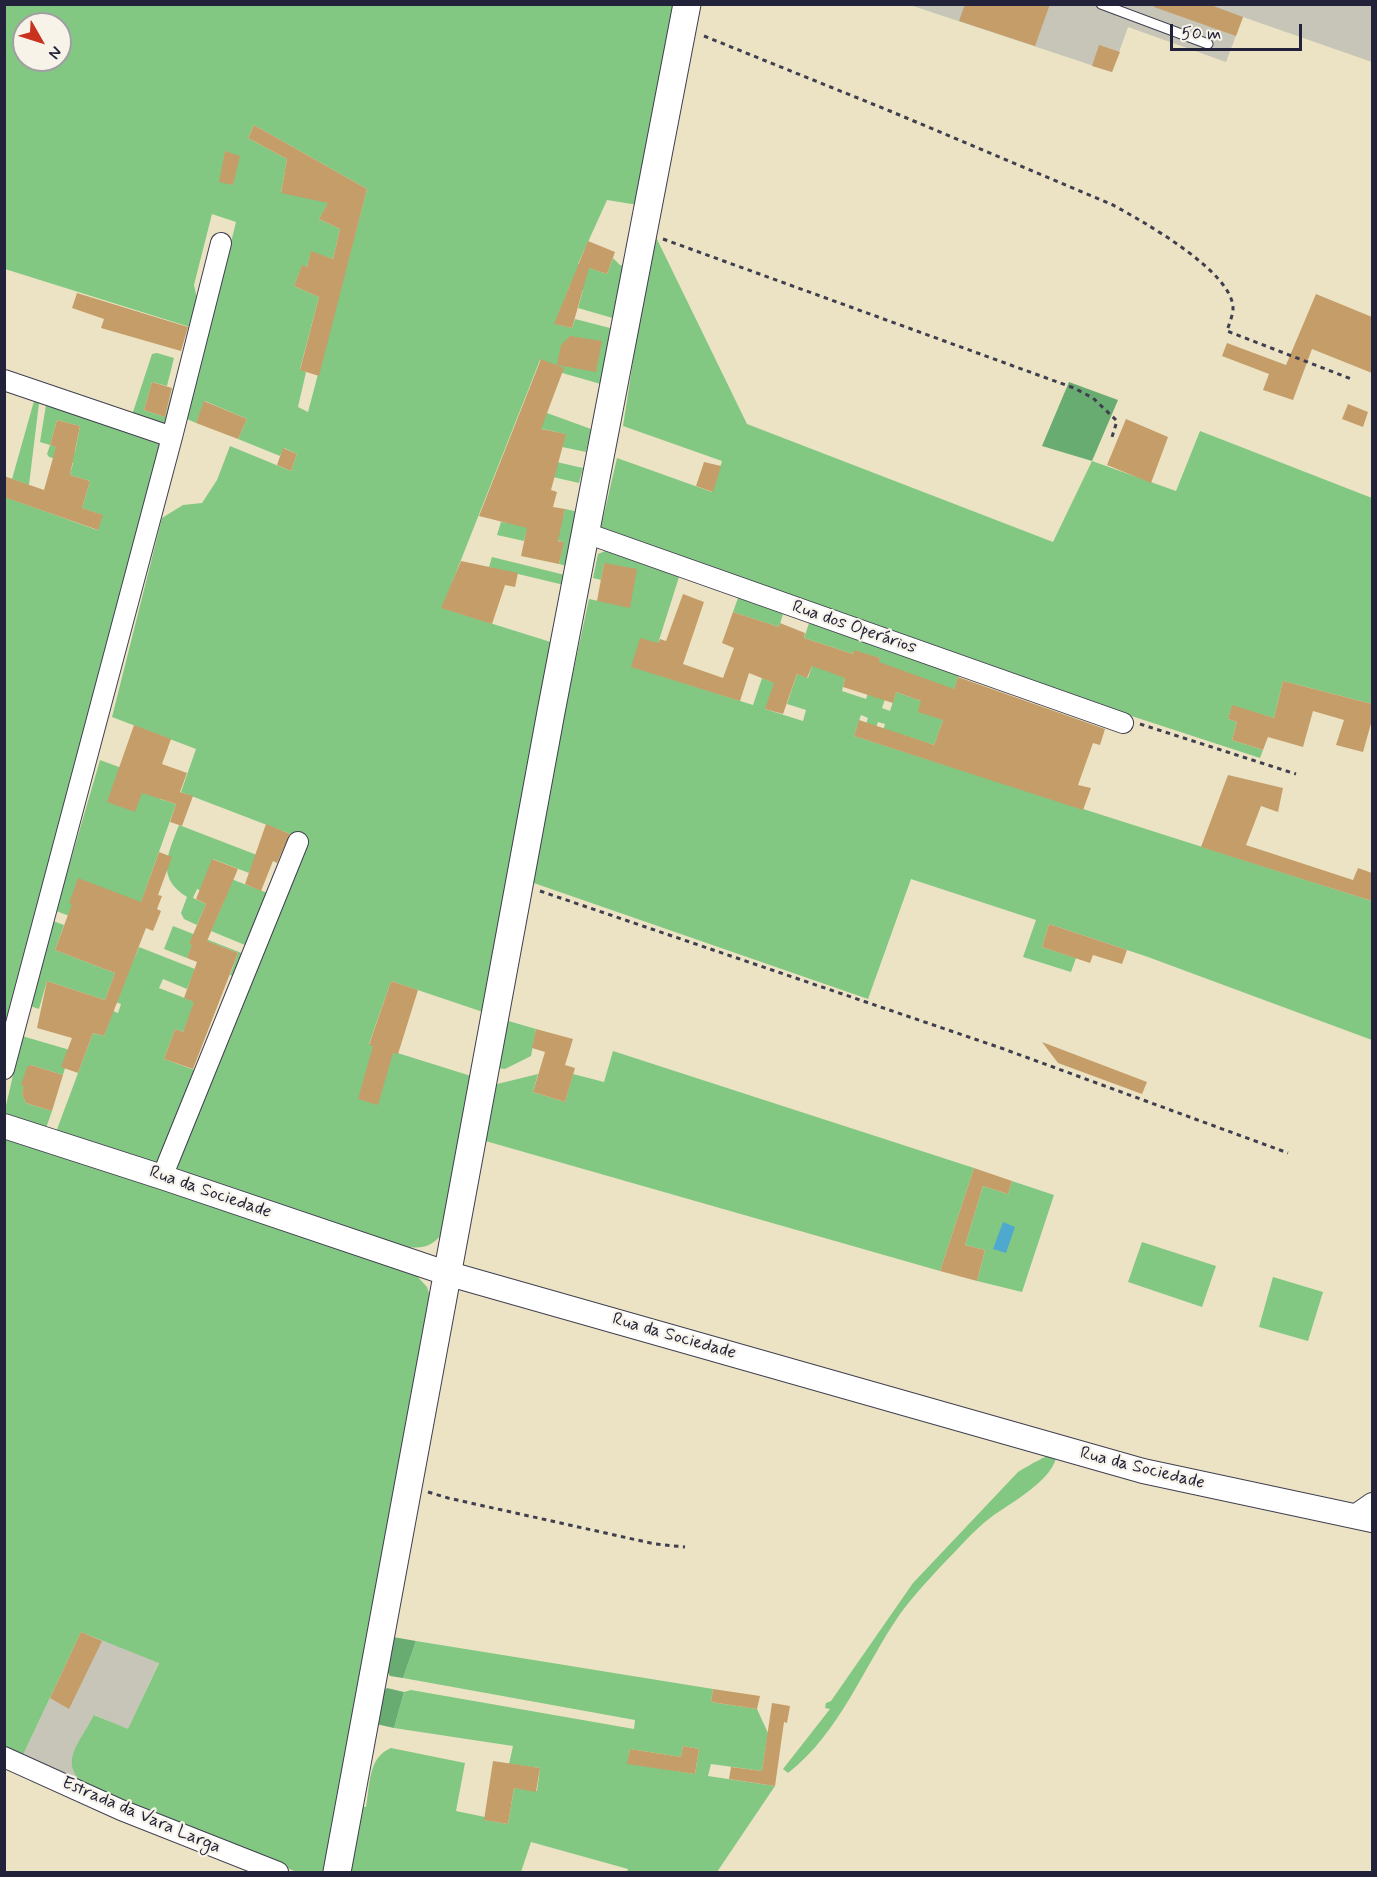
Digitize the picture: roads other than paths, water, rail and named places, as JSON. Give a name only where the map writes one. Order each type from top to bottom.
[{"type":"main road","points":[[337,1872],[518,885],[685,16]]},
{"type":"street","points":[[4,1069],[172,437],[221,243]]},
{"type":"street","points":[[4,380],[172,437]]},
{"type":"street","name":"Rua dos Operários","points":[[586,533],[1123,723]]},
{"type":"street","points":[[162,1177],[298,842]]},
{"type":"street","name":"Rua da Sociedade","points":[[4,1126],[446,1273],[1121,1465],[1362,1519]]},
{"type":"street","points":[[1362,1519],[1372,1503]]},
{"type":"street","name":"Estrada da Vara Larga","points":[[4,1757],[120,1810],[278,1872]]},
{"type":"lane","points":[[1101,4],[1208,44]]},
{"type":"water","points":[[1003,1222],[1015,1227],[1006,1253],[993,1249]]}]
